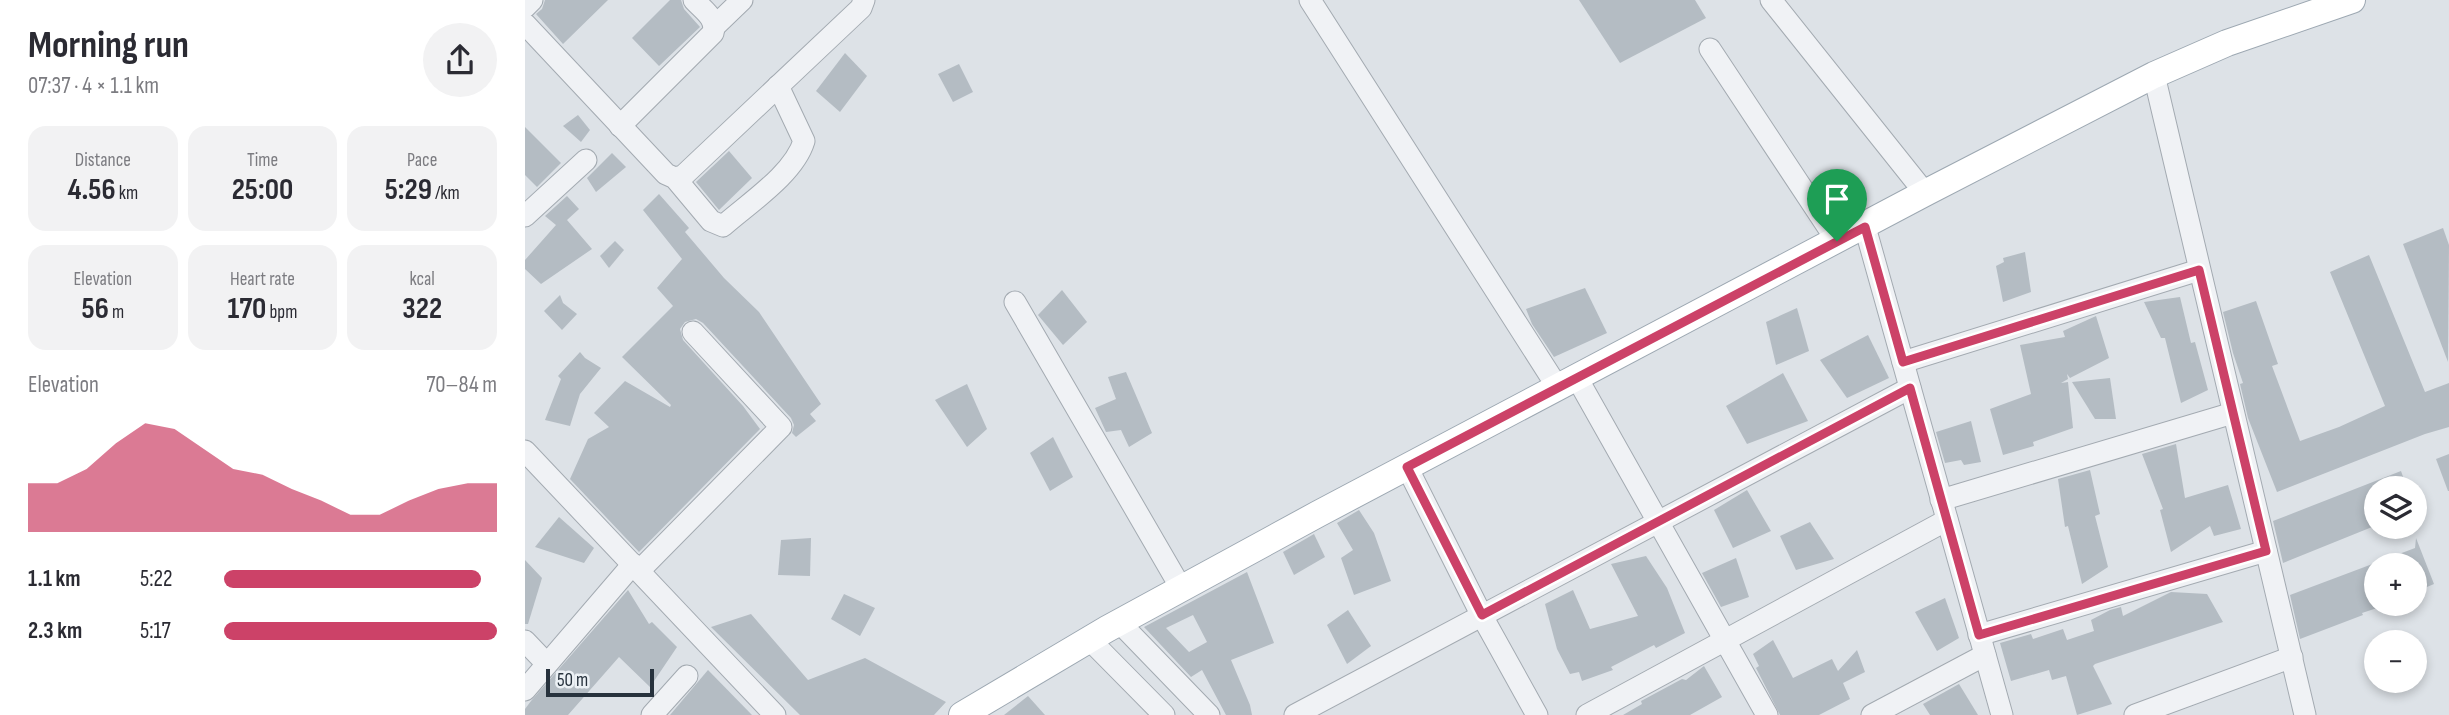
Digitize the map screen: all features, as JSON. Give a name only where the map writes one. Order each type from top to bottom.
[{"type":"main road","points":[[962,715],[1181,588],[1925,193],[2154,75],[2227,43],[2352,0]]},
{"type":"street","points":[[525,7],[532,0]]},
{"type":"street","points":[[694,0],[715,26]]},
{"type":"street","points":[[620,126],[709,40],[715,26],[743,0]]},
{"type":"street","points":[[675,178],[683,176],[861,8],[864,0]]},
{"type":"street","points":[[1310,0],[1659,522],[1767,715]]},
{"type":"street","points":[[1771,0],[1925,193]]},
{"type":"street","points":[[525,24],[666,174],[675,178],[711,221],[723,226],[788,170],[801,151],[804,141],[778,86]]},
{"type":"street","points":[[1710,49],[1837,241]]},
{"type":"street","points":[[2154,75],[2305,715]]},
{"type":"street","points":[[525,216],[586,160]]},
{"type":"street","points":[[1865,227],[2002,715]]},
{"type":"street","points":[[1903,362],[2199,270]]},
{"type":"street","points":[[1015,302],[1181,588]]},
{"type":"street","points":[[525,690],[636,568],[781,427],[693,332]]},
{"type":"street","points":[[1295,715],[1910,388]]},
{"type":"street","points":[[1587,715],[1724,641],[1944,510],[2233,413]]},
{"type":"street","points":[[525,451],[775,715]]},
{"type":"street","points":[[1407,467],[1482,615],[1537,715]]},
{"type":"street","points":[[1872,715],[1982,645],[2266,551]]},
{"type":"street","points":[[1119,622],[1209,715]]},
{"type":"street","points":[[1089,639],[1164,715]]},
{"type":"street","points":[[525,641],[547,664]]},
{"type":"street","points":[[2136,715],[2292,657]]},
{"type":"street","points":[[652,715],[687,676]]},
{"type":"building","points":[[545,0],[608,0],[563,44],[536,14],[542,9]]},
{"type":"building","points":[[670,0],[681,0],[684,9],[700,27],[659,66],[632,38]]},
{"type":"building","points":[[1579,0],[1695,0],[1706,18],[1620,63]]},
{"type":"building","points":[[845,53],[867,76],[840,112],[816,91]]},
{"type":"building","points":[[959,64],[973,92],[953,102],[938,74]]},
{"type":"building","points":[[578,115],[590,130],[581,142],[563,126]]},
{"type":"building","points":[[525,127],[561,163],[537,187],[525,175]]},
{"type":"building","points":[[729,151],[752,178],[719,210],[696,182]]},
{"type":"building","points":[[612,153],[626,167],[596,192],[587,178]]},
{"type":"building","points":[[659,194],[689,228],[685,232],[724,278],[759,312],[821,404],[810,414],[816,421],[796,437],[792,433],[794,425],[791,418],[703,323],[696,319],[685,322],[680,329],[683,340],[743,406],[760,429],[639,552],[570,479],[588,439],[609,427],[594,413],[625,381],[670,407],[671,405],[622,357],[673,306],[657,288],[682,259],[643,210]]},
{"type":"building","points":[[567,196],[579,209],[567,220],[592,249],[541,284],[525,269],[525,260],[556,225],[545,216]]},
{"type":"building","points":[[2443,228],[2449,245],[2448,362],[2403,244]]},
{"type":"building","points":[[615,241],[624,250],[609,268],[600,256]]},
{"type":"building","points":[[2025,252],[2031,292],[2003,302],[1996,266],[2004,262],[2003,258]]},
{"type":"building","points":[[2369,255],[2425,392],[2449,383],[2449,427],[2277,492],[2248,418],[2240,384],[2243,383],[2223,312],[2256,301],[2278,364],[2272,366],[2300,441],[2339,427],[2385,406],[2330,272]]},
{"type":"building","points":[[1585,288],[1607,333],[1554,357],[1532,324],[1526,309]]},
{"type":"building","points":[[1062,290],[1087,322],[1063,345],[1038,315]]},
{"type":"building","points":[[560,295],[563,303],[577,314],[562,330],[544,311]]},
{"type":"building","points":[[2180,297],[2191,343],[2195,342],[2208,390],[2181,403],[2165,338],[2161,338],[2144,302]]},
{"type":"building","points":[[1797,308],[1809,351],[1776,365],[1766,322]]},
{"type":"building","points":[[2096,316],[2109,358],[2070,378],[2067,374],[2068,379],[2061,383],[2068,382],[2073,428],[2033,442],[2034,446],[2003,455],[1990,409],[2031,394],[2020,345],[2065,337],[2063,331]]},
{"type":"building","points":[[1868,335],[1889,378],[1847,398],[1820,360]]},
{"type":"building","points":[[580,352],[601,368],[580,394],[570,426],[545,420],[561,379],[558,376]]},
{"type":"building","points":[[1126,372],[1152,433],[1129,447],[1121,430],[1106,432],[1095,408],[1116,399],[1108,377]]},
{"type":"building","points":[[1783,373],[1808,421],[1747,444],[1726,406]]},
{"type":"building","points":[[2110,378],[2116,419],[2095,419],[2072,382]]},
{"type":"building","points":[[967,384],[987,429],[967,447],[935,400]]},
{"type":"building","points":[[1971,421],[1981,462],[1964,465],[1961,460],[1945,463],[1936,432]]},
{"type":"building","points":[[1053,437],[1073,477],[1050,491],[1030,453]]},
{"type":"building","points":[[2176,444],[2185,498],[2228,485],[2241,529],[2214,536],[2210,526],[2171,552],[2160,510],[2163,509],[2142,454]]},
{"type":"building","points":[[2449,454],[2449,491],[2448,491],[2436,459]]},
{"type":"building","points":[[2090,470],[2100,514],[2095,516],[2108,567],[2082,584],[2068,526],[2065,527],[2058,479]]},
{"type":"building","points":[[2401,471],[2403,476],[2388,476]]},
{"type":"building","points":[[2364,485],[2364,530],[2283,563],[2273,521]]},
{"type":"building","points":[[1747,490],[1771,531],[1733,548],[1714,510]]},
{"type":"building","points":[[1359,510],[1374,533],[1391,581],[1354,595],[1341,558],[1353,550],[1337,523]]},
{"type":"building","points":[[559,517],[594,548],[584,563],[535,547]]},
{"type":"building","points":[[1810,522],[1834,559],[1796,570],[1780,536]]},
{"type":"building","points":[[1314,534],[1325,557],[1294,575],[1283,552]]},
{"type":"building","points":[[811,538],[810,576],[778,575],[781,540]]},
{"type":"building","points":[[2416,539],[2422,553],[2402,553],[2415,548]]},
{"type":"building","points":[[1646,556],[1667,588],[1685,633],[1611,667],[1613,670],[1582,681],[1579,672],[1570,674],[1557,649],[1545,604],[1573,590],[1590,629],[1638,616],[1611,564]]},
{"type":"building","points":[[1736,558],[1749,597],[1721,607],[1702,573]]},
{"type":"building","points":[[525,560],[542,578],[528,624],[525,624]]},
{"type":"building","points":[[2427,566],[2434,584],[2427,587]]},
{"type":"building","points":[[2364,567],[2363,615],[2300,639],[2290,595]]},
{"type":"building","points":[[1247,572],[1274,643],[1231,660],[1252,715],[1226,715],[1202,670],[1191,677],[1144,627]],"holes":[[[1193,615],[1207,642],[1189,652],[1166,628]]]},
{"type":"building","points":[[628,590],[649,624],[652,622],[677,647],[650,687],[619,657],[568,715],[525,715],[525,709],[531,701]]},
{"type":"building","points":[[2171,592],[2207,594],[2223,622],[2095,664],[2093,666],[2112,704],[2077,715],[2066,676],[2052,680],[2049,670],[2011,681],[2000,643],[2031,634],[2033,639],[2063,629],[2067,640],[2094,631],[2091,620],[2110,610],[2121,607],[2123,616]]},
{"type":"building","points":[[844,594],[875,608],[860,636],[831,619]]},
{"type":"building","points":[[1945,598],[1959,638],[1937,651],[1915,612]]},
{"type":"building","points":[[1348,610],[1371,646],[1347,664],[1327,625]]},
{"type":"building","points":[[751,614],[808,680],[865,658],[946,702],[934,715],[800,715],[711,627]]},
{"type":"building","points":[[1773,640],[1793,678],[1832,659],[1838,671],[1857,650],[1865,672],[1843,683],[1850,699],[1819,715],[1780,715],[1756,668],[1759,666],[1753,654]]},
{"type":"building","points":[[1704,666],[1722,697],[1690,715],[1623,715],[1642,704],[1641,701],[1682,679],[1686,680]]},
{"type":"building","points":[[708,670],[752,715],[670,715]]},
{"type":"building","points":[[1959,684],[1978,715],[1930,715],[1923,704]]},
{"type":"building","points":[[1028,696],[1045,715],[1004,715]]},
{"type":"route","points":[[1865,227],[1903,362],[2199,270],[2266,551],[1979,635],[1910,388],[1482,615],[1407,467],[1837,241],[1865,227]]}]
